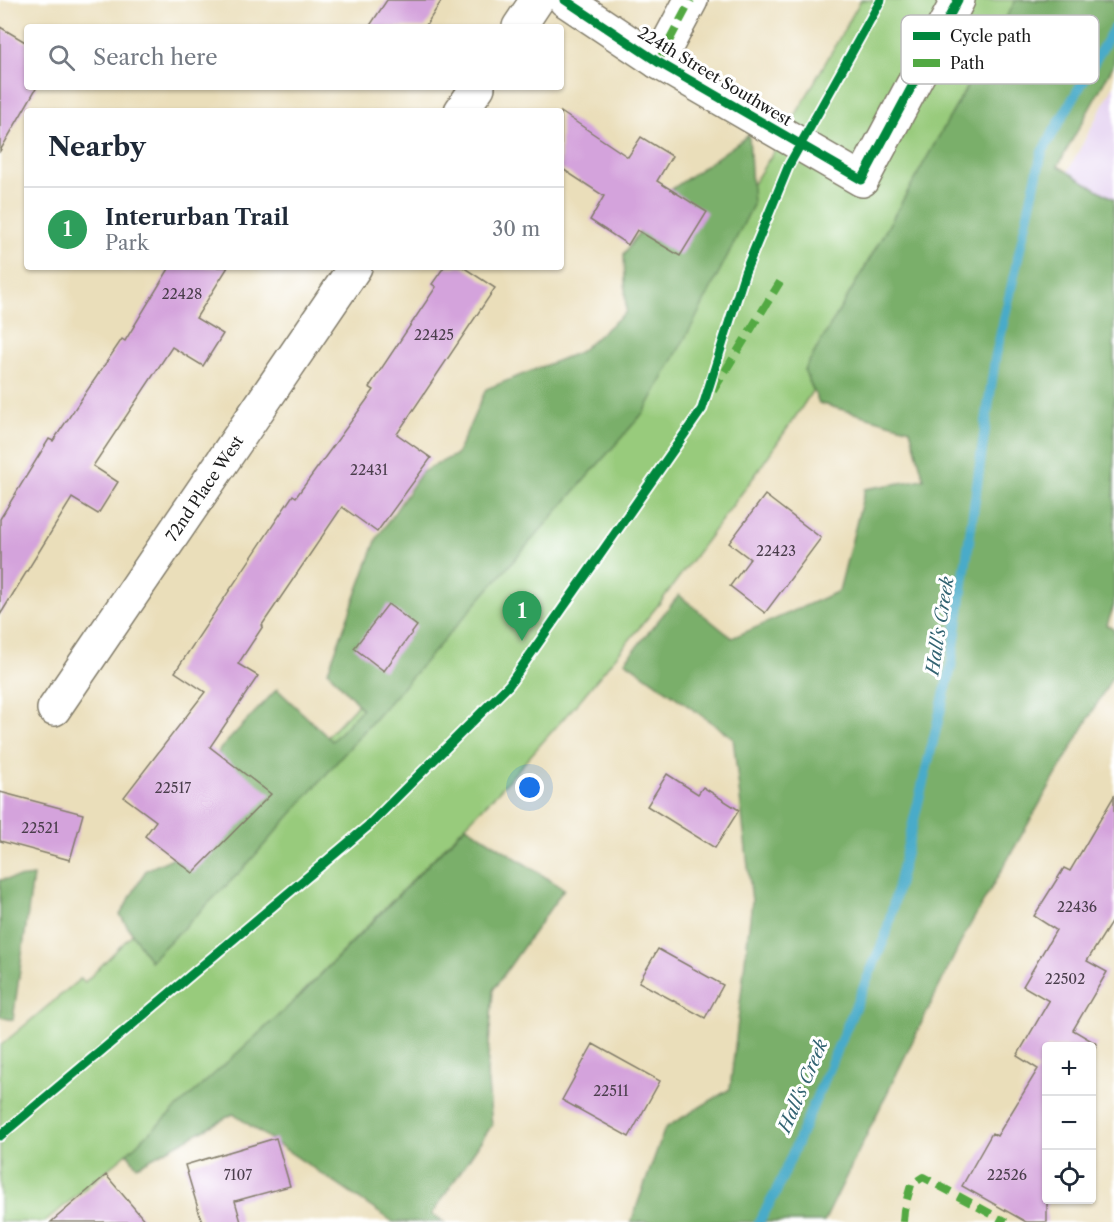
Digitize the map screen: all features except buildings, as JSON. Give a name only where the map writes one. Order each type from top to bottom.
[{"type":"street","points":[[521,24],[537,0]]},
{"type":"street","name":"224th Street Southwest","points":[[565,0],[658,62],[862,180],[913,84]]},
{"type":"street","points":[[658,62],[691,0]]},
{"type":"street","name":"224th Street Southwest","points":[[950,15],[958,0]]},
{"type":"street","points":[[463,108],[476,90]]},
{"type":"street","name":"72nd Place West","points":[[54,709],[353,270]]},
{"type":"shaded area","points":[[1114,85],[1114,316],[1066,175]]},
{"type":"green space","points":[[861,0],[1049,0],[1040,15],[901,15],[901,84],[1001,84],[921,222],[800,410],[753,478],[659,604],[580,700],[499,791],[271,1025],[213,1081],[45,1222],[0,1222],[0,1046],[80,979],[85,982],[382,679],[669,314],[782,139]]},
{"type":"green space","points":[[1016,0],[1114,0],[1114,64],[1058,166],[1114,199],[1114,605],[1107,625],[1114,630],[1114,674],[965,934],[824,1222],[631,1222],[665,1128],[730,1089],[752,901],[733,738],[625,661],[679,595],[732,638],[839,591],[865,489],[924,479],[910,429],[819,403],[804,370],[968,84],[1099,84],[1099,15],[1008,15]]},
{"type":"green space","points":[[749,135],[753,205],[694,322],[644,412],[244,868],[150,961],[120,915],[146,870],[204,844],[219,750],[277,689],[332,741],[362,709],[328,671],[377,538],[422,472],[457,454],[486,389],[579,352],[626,312],[624,254],[665,194]]},
{"type":"green space","points":[[466,826],[564,889],[493,990],[487,1073],[492,1125],[432,1214],[444,1222],[393,1222],[233,1114],[137,1166],[127,1153],[301,995]]},
{"type":"green space","points":[[33,876],[13,1020],[0,1017],[0,880]]},
{"type":"waterway","name":"Hall's Creek","points":[[1099,54],[1114,28]]},
{"type":"waterway","name":"Hall's Creek","points":[[759,1222],[776,1192],[886,935],[951,667],[995,359],[1042,152],[1081,84]]},
{"type":"marked path","points":[[658,62],[691,0]]},
{"type":"marked path","points":[[713,391],[780,282]]},
{"type":"marked path","points":[[903,1222],[911,1185],[923,1177],[1006,1222]]},
{"type":"cycle path","points":[[565,0],[658,62],[862,180],[913,84]]},
{"type":"cycle path","points":[[0,1136],[368,826],[509,685],[702,409],[745,272],[789,165],[881,0]]},
{"type":"cycle path","points":[[950,15],[958,0]]},
{"type":"place","name":"Interurban Trail","points":[[522,641]]}]
